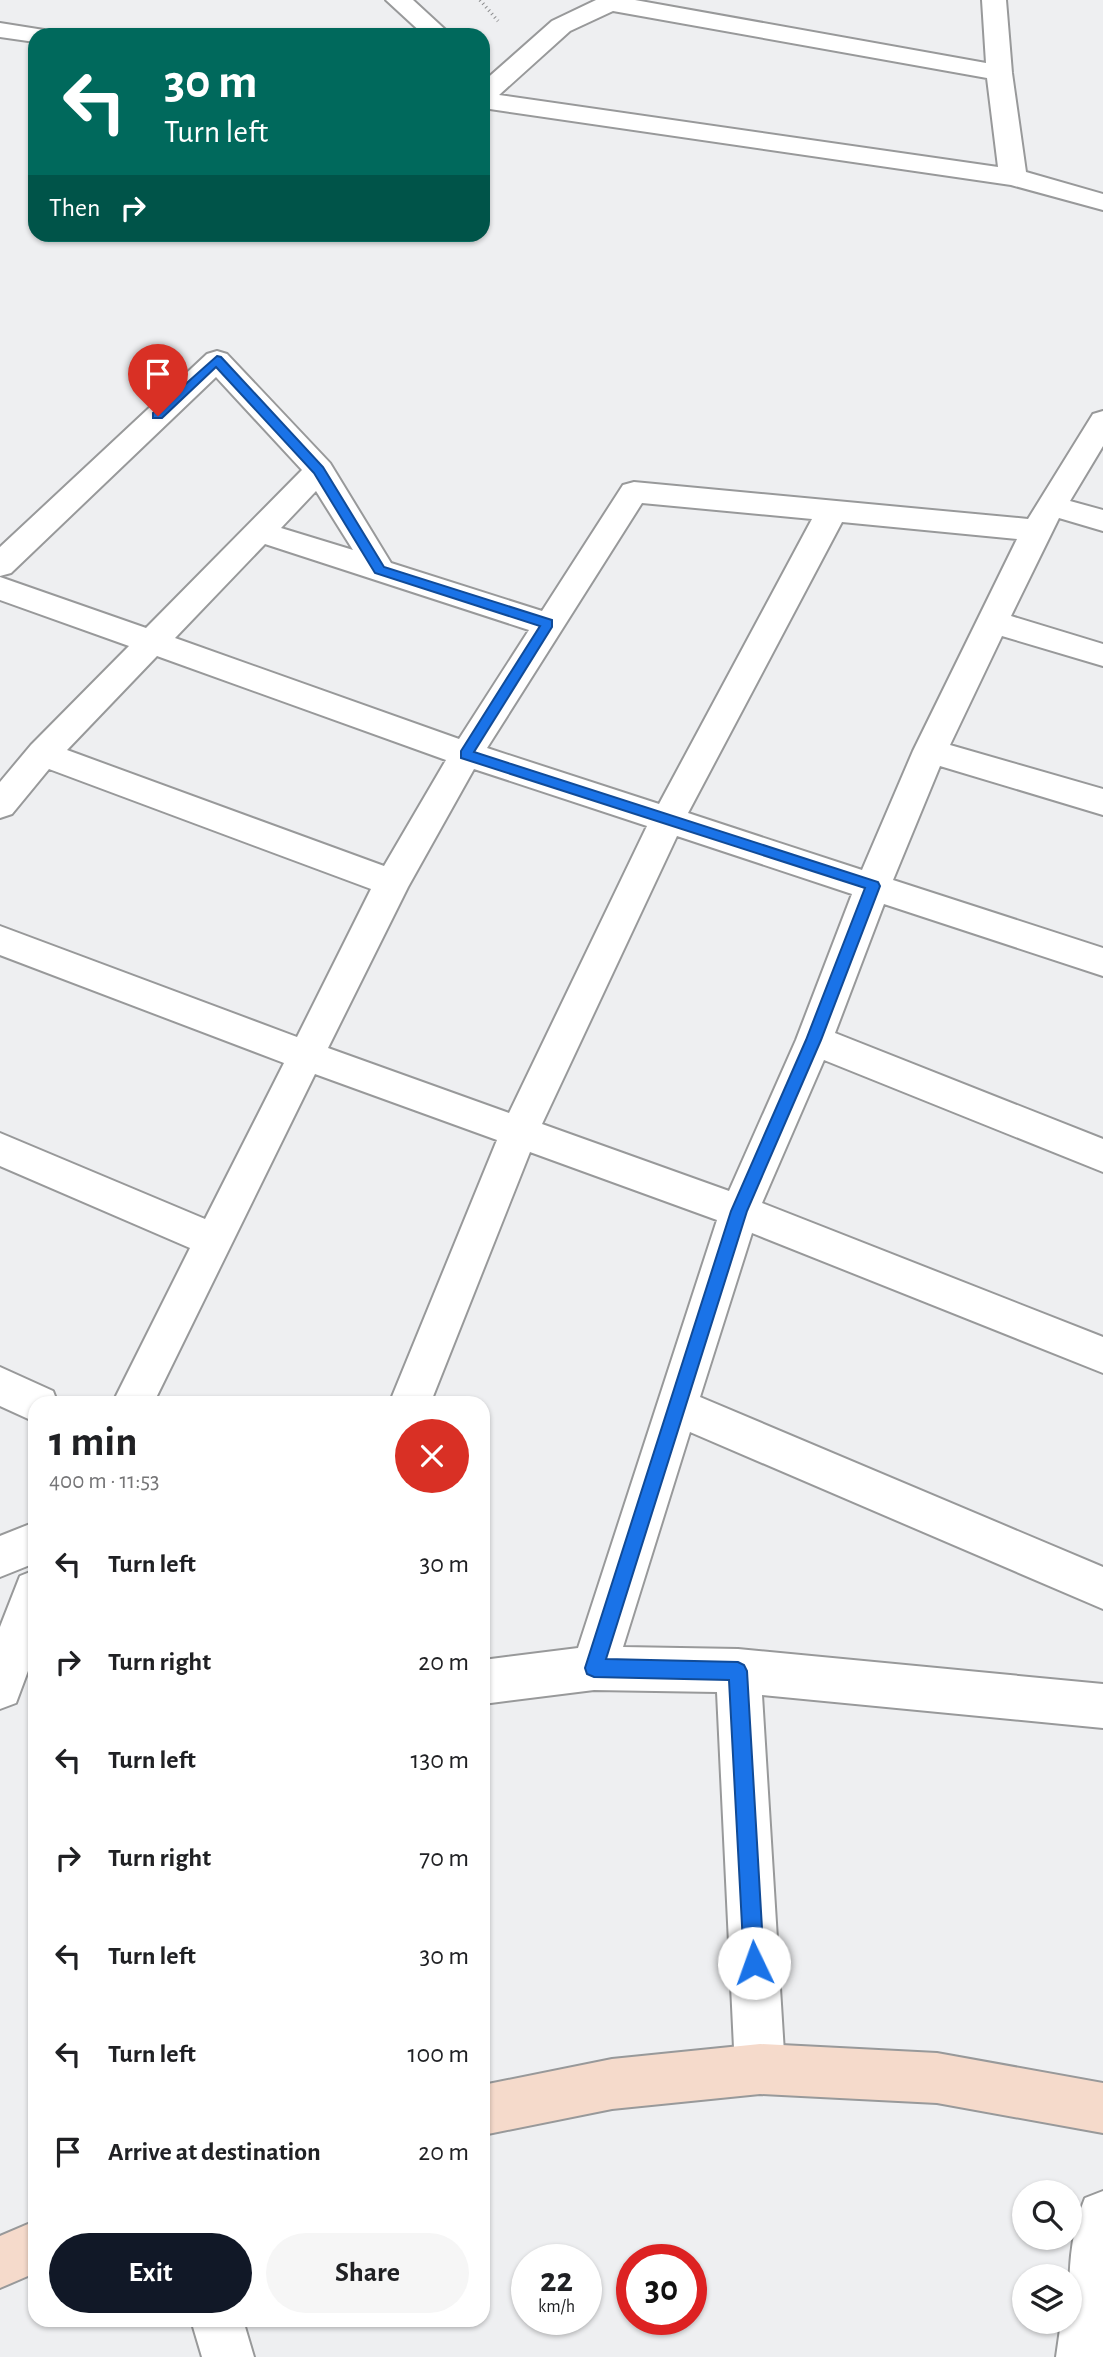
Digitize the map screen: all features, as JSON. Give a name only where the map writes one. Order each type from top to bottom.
[{"type":"street","points":[[398,0],[431,28]]},
{"type":"street","points":[[994,0],[999,73],[1013,177]]},
{"type":"street","points":[[490,91],[561,26],[613,1],[999,73]]},
{"type":"street","points":[[0,30],[28,34]]},
{"type":"street","points":[[490,98],[1013,177],[1103,202]]},
{"type":"street","points":[[0,565],[217,360],[319,470],[380,570]]},
{"type":"street","points":[[594,1668],[739,1211],[814,1040],[873,886],[930,751],[1043,518],[1103,421]]},
{"type":"street","points":[[0,805],[43,754],[319,470]]},
{"type":"street","points":[[136,1396],[392,883],[466,754],[634,492],[832,511],[1103,521]]},
{"type":"street","points":[[412,1396],[519,1132],[667,820],[832,511]]},
{"type":"street","points":[[261,532],[548,624]]},
{"type":"street","points":[[0,588],[466,754],[1103,962]]},
{"type":"street","points":[[993,622],[1103,654]]},
{"type":"street","points":[[930,751],[1103,802]]},
{"type":"street","points":[[43,754],[392,883]]},
{"type":"street","points":[[0,940],[307,1056],[739,1211],[1103,1355]]},
{"type":"street","points":[[814,1040],[1103,1156]]},
{"type":"street","points":[[0,1149],[215,1241]]},
{"type":"street","points":[[0,1386],[28,1399]]},
{"type":"street","points":[[677,1407],[1103,1588]]},
{"type":"street","points":[[0,1557],[28,1545]]},
{"type":"street","points":[[0,1687],[28,1610]]},
{"type":"street","points":[[490,1681],[594,1668],[738,1671],[1103,1706]]},
{"type":"street","points":[[738,1671],[760,2070]]},
{"type":"street","points":[[490,2109],[612,2084],[760,2070],[937,2078],[1103,2108]]},
{"type":"street","points":[[1082,2357],[1103,2216]]},
{"type":"street","points":[[0,2262],[28,2250]]},
{"type":"street","points":[[220,2327],[228,2357]]},
{"type":"path","points":[[480,0],[498,21]]},
{"type":"route","points":[[158,416],[217,360],[319,470],[380,570],[548,624],[466,754],[873,886],[814,1040],[739,1211],[594,1668],[738,1671],[754,1963]]}]
